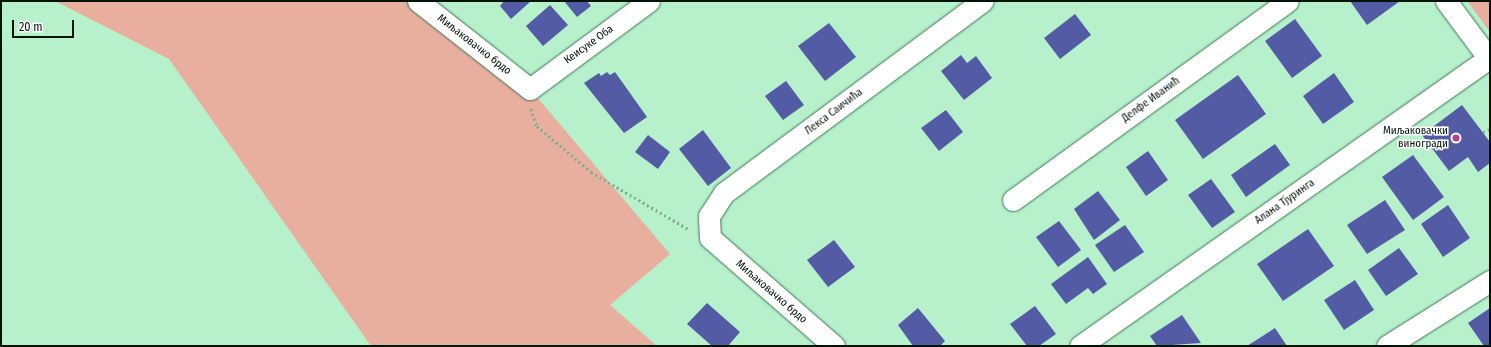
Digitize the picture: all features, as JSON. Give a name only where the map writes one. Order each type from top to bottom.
[{"type":"street","name":"Миљаковачко брдо","points":[[418,1],[530,89]]},
{"type":"street","name":"Кеисуке Оба","points":[[530,89],[649,1]]},
{"type":"street","name":"Лекса Саичића","points":[[710,238],[710,216],[724,193],[984,1]]},
{"type":"street","name":"Делфе Иванић","points":[[1013,200],[1288,1]]},
{"type":"street","points":[[1446,1],[1489,59]]},
{"type":"street","name":"Алана Тјуринга","points":[[1080,346],[1489,59]]},
{"type":"street","name":"Миљаковачко брдо","points":[[710,238],[834,346]]},
{"type":"street","points":[[1387,346],[1490,281]]},
{"type":"path","points":[[530,89],[530,106],[537,126],[591,172],[655,212],[710,238]]},
{"type":"path","points":[[1483,132],[1490,129]]},
{"type":"shaded area","points":[[55,1],[417,1],[530,89],[670,254],[610,305],[657,346],[371,346],[169,59]]},
{"type":"shaded area","points":[[1467,1],[1490,1],[1490,32]]},
{"type":"building","points":[[504,1],[531,1],[511,19],[500,6]]},
{"type":"building","points":[[564,1],[587,1],[591,6],[577,17]]},
{"type":"building","points":[[1350,1],[1400,1],[1367,25]]},
{"type":"building","points":[[550,5],[568,25],[543,46],[526,26]]},
{"type":"building","points":[[1075,14],[1091,35],[1060,59],[1044,38]]},
{"type":"building","points":[[1295,19],[1322,56],[1292,78],[1265,41]]},
{"type":"building","points":[[829,23],[856,57],[825,81],[798,46]]},
{"type":"building","points":[[961,55],[967,63],[976,56],[992,78],[964,100],[941,71]]},
{"type":"building","points":[[607,72],[610,75],[615,72],[647,117],[624,133],[584,83],[599,73],[601,76]]},
{"type":"building","points":[[1334,73],[1354,102],[1323,124],[1303,96]]},
{"type":"building","points":[[1238,75],[1266,114],[1203,159],[1175,120]]},
{"type":"building","points":[[786,81],[804,105],[783,120],[765,96]]},
{"type":"building","name":"Миљаковачки виногради","points":[[1462,105],[1490,142],[1490,163],[1478,172],[1468,157],[1449,171],[1422,135]]},
{"type":"building","points":[[946,110],[963,132],[939,151],[921,128]]},
{"type":"building","points":[[703,130],[731,168],[708,186],[679,149]]},
{"type":"building","points":[[648,135],[670,152],[658,169],[635,152]]},
{"type":"building","points":[[1275,144],[1290,165],[1246,197],[1231,175]]},
{"type":"building","points":[[1148,151],[1168,180],[1146,196],[1126,167]]},
{"type":"building","points":[[1413,155],[1444,197],[1413,220],[1382,177]]},
{"type":"building","points":[[1211,179],[1235,212],[1212,228],[1188,195]]},
{"type":"building","points":[[1098,191],[1120,220],[1094,240],[1074,209]]},
{"type":"building","points":[[1385,200],[1405,230],[1367,254],[1347,225]]},
{"type":"building","points":[[1448,205],[1470,238],[1443,257],[1421,224]]},
{"type":"building","points":[[1059,221],[1081,250],[1058,267],[1036,237]]},
{"type":"building","points":[[1125,225],[1144,252],[1114,272],[1095,245]]},
{"type":"building","points":[[1308,229],[1334,266],[1283,301],[1257,264]]},
{"type":"building","points":[[834,240],[855,267],[828,287],[807,260]]},
{"type":"building","points":[[1399,248],[1418,274],[1386,296],[1368,270]]},
{"type":"building","points":[[1088,257],[1107,284],[1093,294],[1088,288],[1066,304],[1051,284]]},
{"type":"building","points":[[1355,280],[1374,310],[1344,330],[1324,300]]},
{"type":"building","points":[[707,303],[740,332],[728,346],[712,346],[687,324]]},
{"type":"building","points":[[1035,306],[1056,334],[1039,346],[1027,346],[1010,324]]},
{"type":"building","points":[[918,308],[945,341],[940,346],[913,346],[898,325]]},
{"type":"building","points":[[1490,308],[1490,346],[1484,346],[1468,323]]},
{"type":"building","points":[[1182,315],[1201,343],[1157,346],[1150,336]]},
{"type":"building","points":[[1275,328],[1287,346],[1247,346]]},
{"type":"place","name":"Миљаковачки виногради","points":[[1456,138]]}]
